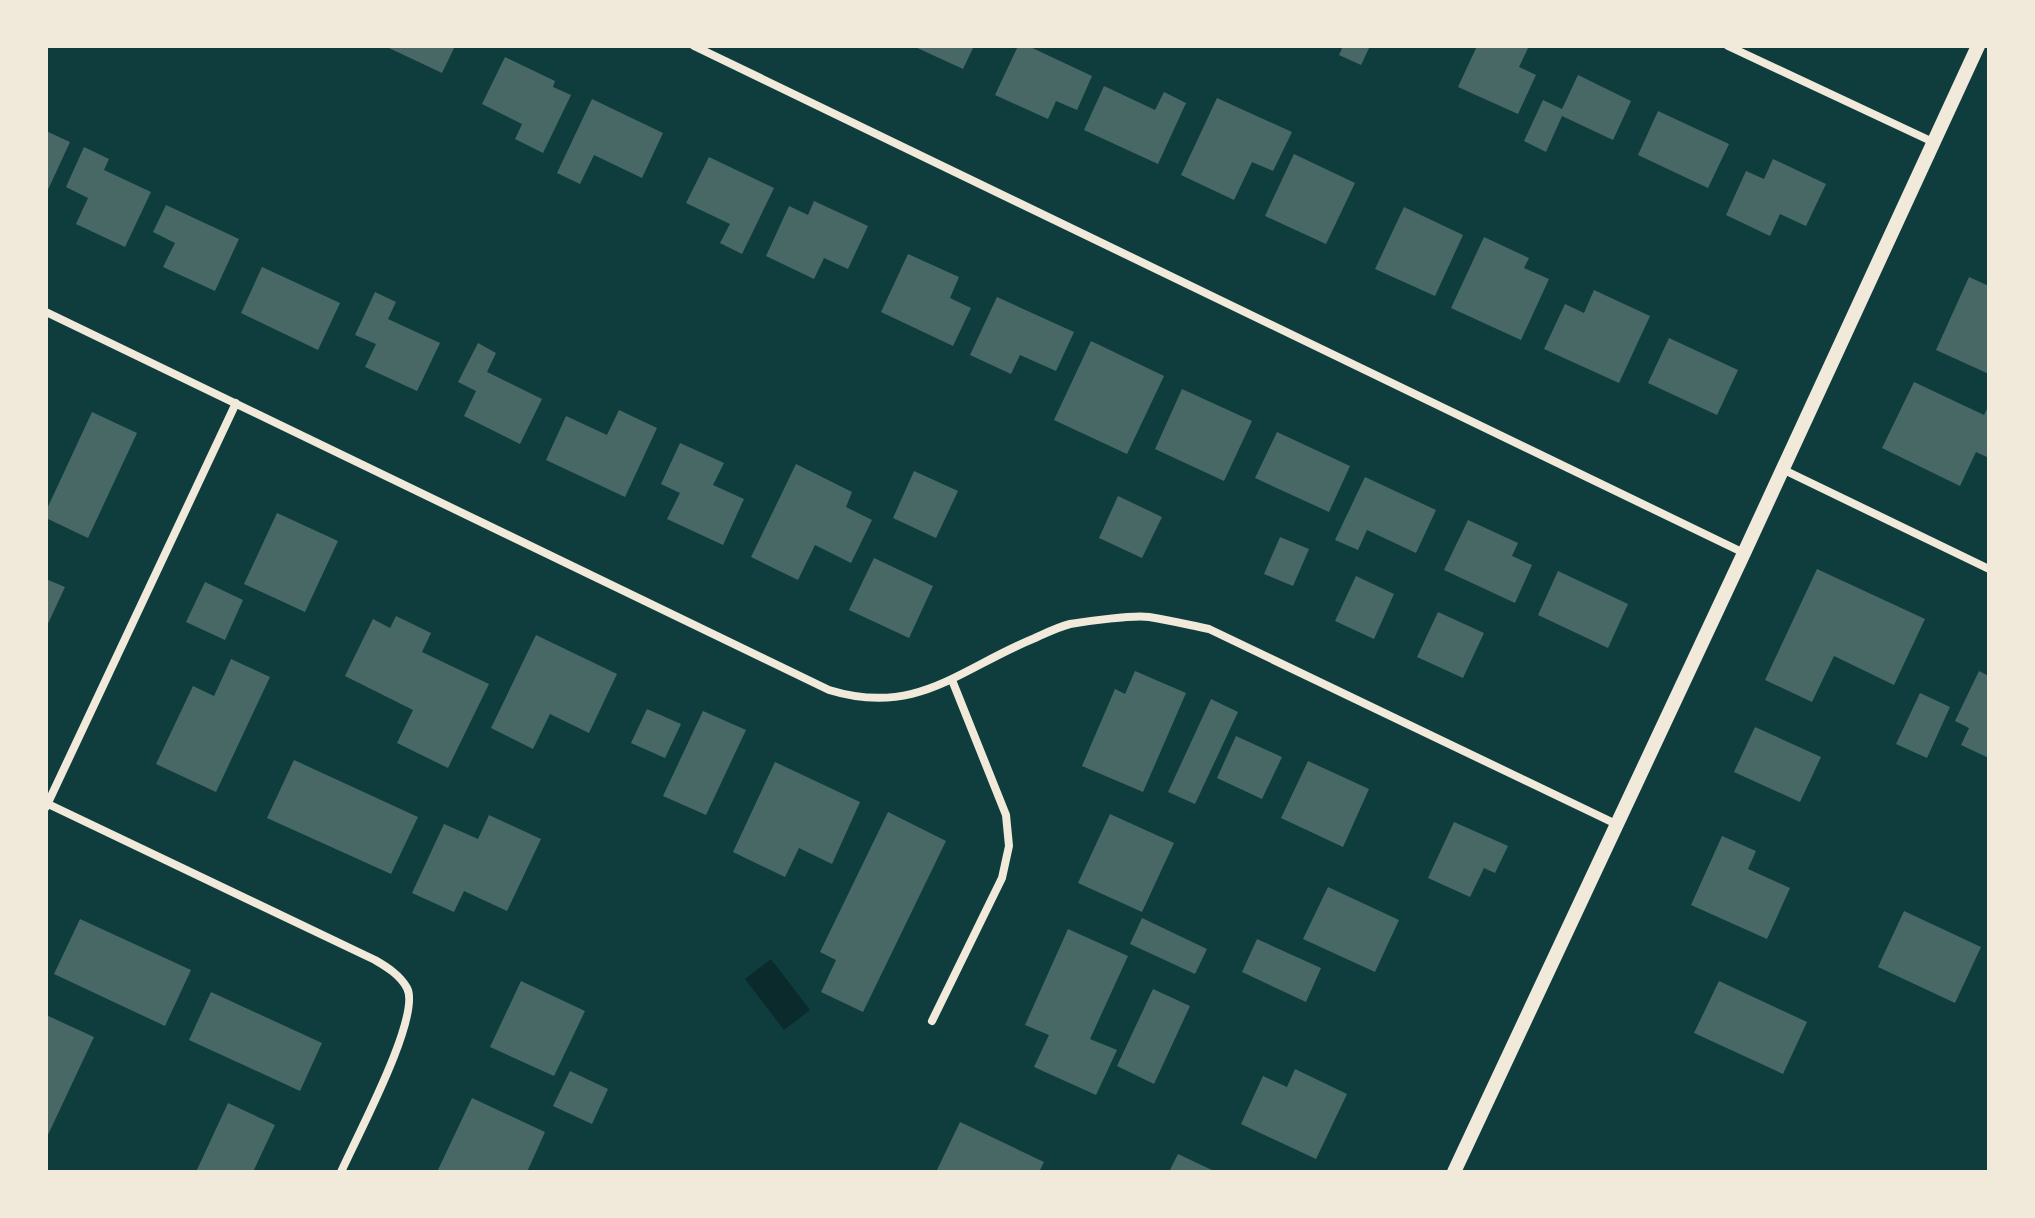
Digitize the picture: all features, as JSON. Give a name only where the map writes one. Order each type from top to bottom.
[{"type":"street","points":[[694,46],[1744,553]]},
{"type":"street","points":[[1728,46],[1933,142]]},
{"type":"street","points":[[1454,1172],[1978,46]]},
{"type":"street","points":[[46,312],[829,690],[880,700],[909,696],[952,680],[1009,648],[1068,625],[1146,616],[1209,629],[1616,824]]},
{"type":"street","points":[[236,403],[47,805],[392,970],[408,990],[410,1009],[404,1033],[341,1172]]},
{"type":"street","points":[[1782,469],[1989,569]]},
{"type":"street","points":[[932,1021],[1002,878],[1009,846],[1006,815],[952,680]]},
{"type":"water","points":[[771,959],[810,1010],[784,1030],[745,979]]},
{"type":"building","points":[[390,46],[455,46],[442,73]]},
{"type":"building","points":[[913,46],[974,46],[963,69]]},
{"type":"building","points":[[1018,46],[1028,46],[1092,76],[1077,110],[1056,101],[1048,119],[995,95]]},
{"type":"building","points":[[1343,46],[1370,46],[1361,65],[1339,55]]},
{"type":"building","points":[[1477,46],[1529,46],[1519,67],[1536,75],[1518,114],[1458,87]]},
{"type":"building","points":[[505,57],[555,81],[553,87],[571,95],[543,153],[515,139],[522,124],[482,104]]},
{"type":"building","points":[[1578,75],[1631,101],[1613,140],[1562,116],[1546,152],[1524,141],[1543,100],[1562,109]]},
{"type":"building","points":[[1104,86],[1155,110],[1164,92],[1186,103],[1158,164],[1084,130]]},
{"type":"building","points":[[1217,98],[1292,132],[1273,171],[1252,162],[1234,200],[1181,175]]},
{"type":"building","points":[[592,99],[663,133],[642,178],[594,155],[580,184],[557,173]]},
{"type":"building","points":[[1658,111],[1729,144],[1708,188],[1638,155]]},
{"type":"building","points":[[46,131],[70,142],[46,194]]},
{"type":"building","points":[[84,147],[109,159],[104,170],[151,192],[125,247],[76,224],[88,198],[66,187]]},
{"type":"building","points":[[1294,154],[1355,183],[1326,244],[1265,216]]},
{"type":"building","points":[[709,157],[774,188],[742,254],[720,243],[730,224],[686,203]]},
{"type":"building","points":[[1773,159],[1826,184],[1806,226],[1780,214],[1770,236],[1726,215],[1746,171],[1764,179]]},
{"type":"building","points":[[814,201],[868,226],[848,269],[824,258],[814,279],[766,256],[789,206],[808,215]]},
{"type":"building","points":[[166,205],[239,239],[215,291],[163,267],[175,243],[153,232]]},
{"type":"building","points":[[1404,207],[1463,235],[1435,296],[1375,269]]},
{"type":"building","points":[[1484,237],[1529,258],[1524,268],[1549,279],[1521,340],[1451,308]]},
{"type":"building","points":[[908,254],[959,277],[950,298],[971,308],[953,346],[881,312]]},
{"type":"building","points":[[262,267],[340,303],[318,350],[241,313]]},
{"type":"building","points":[[1969,277],[1989,286],[1989,374],[1936,350]]},
{"type":"building","points":[[1594,290],[1650,316],[1619,383],[1544,349],[1565,304],[1584,313]]},
{"type":"building","points":[[375,292],[396,302],[388,319],[440,343],[417,391],[365,367],[376,344],[355,335]]},
{"type":"building","points":[[997,297],[1074,332],[1056,371],[1020,355],[1011,374],[970,355]]},
{"type":"building","points":[[1669,338],[1738,370],[1717,415],[1648,383]]},
{"type":"building","points":[[1091,341],[1164,376],[1127,454],[1054,420]]},
{"type":"building","points":[[478,343],[496,353],[487,372],[542,399],[520,444],[464,416],[476,391],[458,382]]},
{"type":"building","points":[[1914,382],[1984,415],[1989,405],[1989,458],[1976,452],[1960,486],[1882,448]]},
{"type":"building","points":[[1182,389],[1252,421],[1224,481],[1155,449]]},
{"type":"building","points":[[619,410],[657,428],[625,497],[546,460],[566,416],[607,435]]},
{"type":"building","points":[[92,412],[137,433],[88,538],[46,518],[46,511]]},
{"type":"building","points":[[1277,432],[1350,466],[1329,512],[1255,478]]},
{"type":"building","points":[[680,443],[724,463],[713,485],[744,499],[723,545],[667,519],[680,493],[661,484]]},
{"type":"building","points":[[796,464],[852,492],[846,507],[872,520],[851,563],[815,545],[798,580],[751,557]]},
{"type":"building","points":[[914,471],[958,491],[936,538],[893,518]]},
{"type":"building","points":[[1365,477],[1436,510],[1416,553],[1367,530],[1358,550],[1335,540]]},
{"type":"building","points":[[1118,496],[1162,517],[1142,558],[1099,538]]},
{"type":"building","points":[[277,513],[338,541],[305,612],[244,584]]},
{"type":"building","points":[[1468,520],[1518,543],[1512,556],[1532,565],[1515,603],[1444,570]]},
{"type":"building","points":[[1280,537],[1309,549],[1293,586],[1264,574]]},
{"type":"building","points":[[874,558],[933,586],[909,638],[849,610]]},
{"type":"building","points":[[1817,569],[1925,619],[1894,685],[1834,656],[1812,702],[1765,680]]},
{"type":"building","points":[[1558,571],[1628,604],[1608,648],[1538,615]]},
{"type":"building","points":[[1356,576],[1394,594],[1374,639],[1335,621]]},
{"type":"building","points":[[46,579],[65,587],[46,628]]},
{"type":"building","points":[[205,582],[243,600],[225,640],[186,622]]},
{"type":"building","points":[[1438,612],[1484,633],[1463,678],[1417,657]]},
{"type":"building","points":[[396,616],[431,633],[422,652],[489,684],[448,768],[397,743],[413,710],[345,676],[373,619],[390,628]]},
{"type":"building","points":[[536,635],[617,674],[589,733],[550,714],[533,749],[491,728]]},
{"type":"building","points":[[231,659],[270,677],[216,792],[156,764],[193,686],[214,696]]},
{"type":"building","points":[[1135,671],[1186,693],[1143,792],[1082,766],[1115,689],[1125,694]]},
{"type":"building","points":[[1979,671],[1989,676],[1989,758],[1961,745],[1969,728],[1955,721]]},
{"type":"building","points":[[1920,693],[1950,707],[1927,758],[1896,744]]},
{"type":"building","points":[[1211,699],[1238,712],[1195,804],[1168,792]]},
{"type":"building","points":[[647,709],[681,724],[665,758],[631,743]]},
{"type":"building","points":[[703,711],[746,730],[706,815],[663,796]]},
{"type":"building","points":[[1755,727],[1821,757],[1800,802],[1734,772]]},
{"type":"building","points":[[1236,736],[1282,757],[1262,799],[1217,778]]},
{"type":"building","points":[[294,760],[418,817],[391,874],[267,818]]},
{"type":"building","points":[[1308,761],[1369,789],[1343,847],[1281,818]]},
{"type":"building","points":[[775,762],[860,802],[832,864],[799,848],[785,877],[733,852]]},
{"type":"building","points":[[888,812],[946,841],[863,1012],[821,992],[836,960],[820,952]]},
{"type":"building","points":[[1110,814],[1174,843],[1142,912],[1078,883]]},
{"type":"building","points":[[489,815],[541,839],[507,911],[464,891],[454,912],[412,893],[444,824],[478,839]]},
{"type":"building","points":[[1454,822],[1508,846],[1495,873],[1484,868],[1470,897],[1428,878]]},
{"type":"building","points":[[1722,836],[1756,851],[1748,869],[1790,888],[1767,939],[1691,905]]},
{"type":"building","points":[[1328,887],[1399,920],[1375,972],[1303,939]]},
{"type":"building","points":[[1904,911],[1981,947],[1955,1003],[1878,967]]},
{"type":"building","points":[[1142,918],[1207,949],[1195,974],[1130,944]]},
{"type":"building","points":[[80,919],[191,970],[165,1026],[54,974]]},
{"type":"building","points":[[1068,929],[1128,956],[1090,1039],[1117,1050],[1096,1095],[1034,1067],[1049,1035],[1025,1025]]},
{"type":"building","points":[[1257,939],[1321,968],[1306,1002],[1242,972]]},
{"type":"building","points":[[521,981],[585,1011],[554,1076],[490,1047]]},
{"type":"building","points":[[1719,981],[1807,1022],[1783,1074],[1694,1033]]},
{"type":"building","points":[[1153,989],[1190,1006],[1154,1084],[1117,1066]]},
{"type":"building","points":[[211,992],[322,1043],[300,1091],[189,1040]]},
{"type":"building","points":[[46,1015],[94,1037],[46,1139]]},
{"type":"building","points":[[1295,1069],[1347,1094],[1316,1159],[1241,1124],[1263,1076],[1287,1087]]},
{"type":"building","points":[[570,1071],[608,1089],[592,1124],[553,1106]]},
{"type":"building","points":[[472,1098],[545,1132],[527,1172],[437,1172]]},
{"type":"building","points":[[228,1103],[275,1125],[253,1172],[196,1172]]},
{"type":"building","points":[[960,1122],[1044,1162],[1039,1172],[936,1172]]},
{"type":"building","points":[[1178,1154],[1216,1172],[1169,1172]]}]
